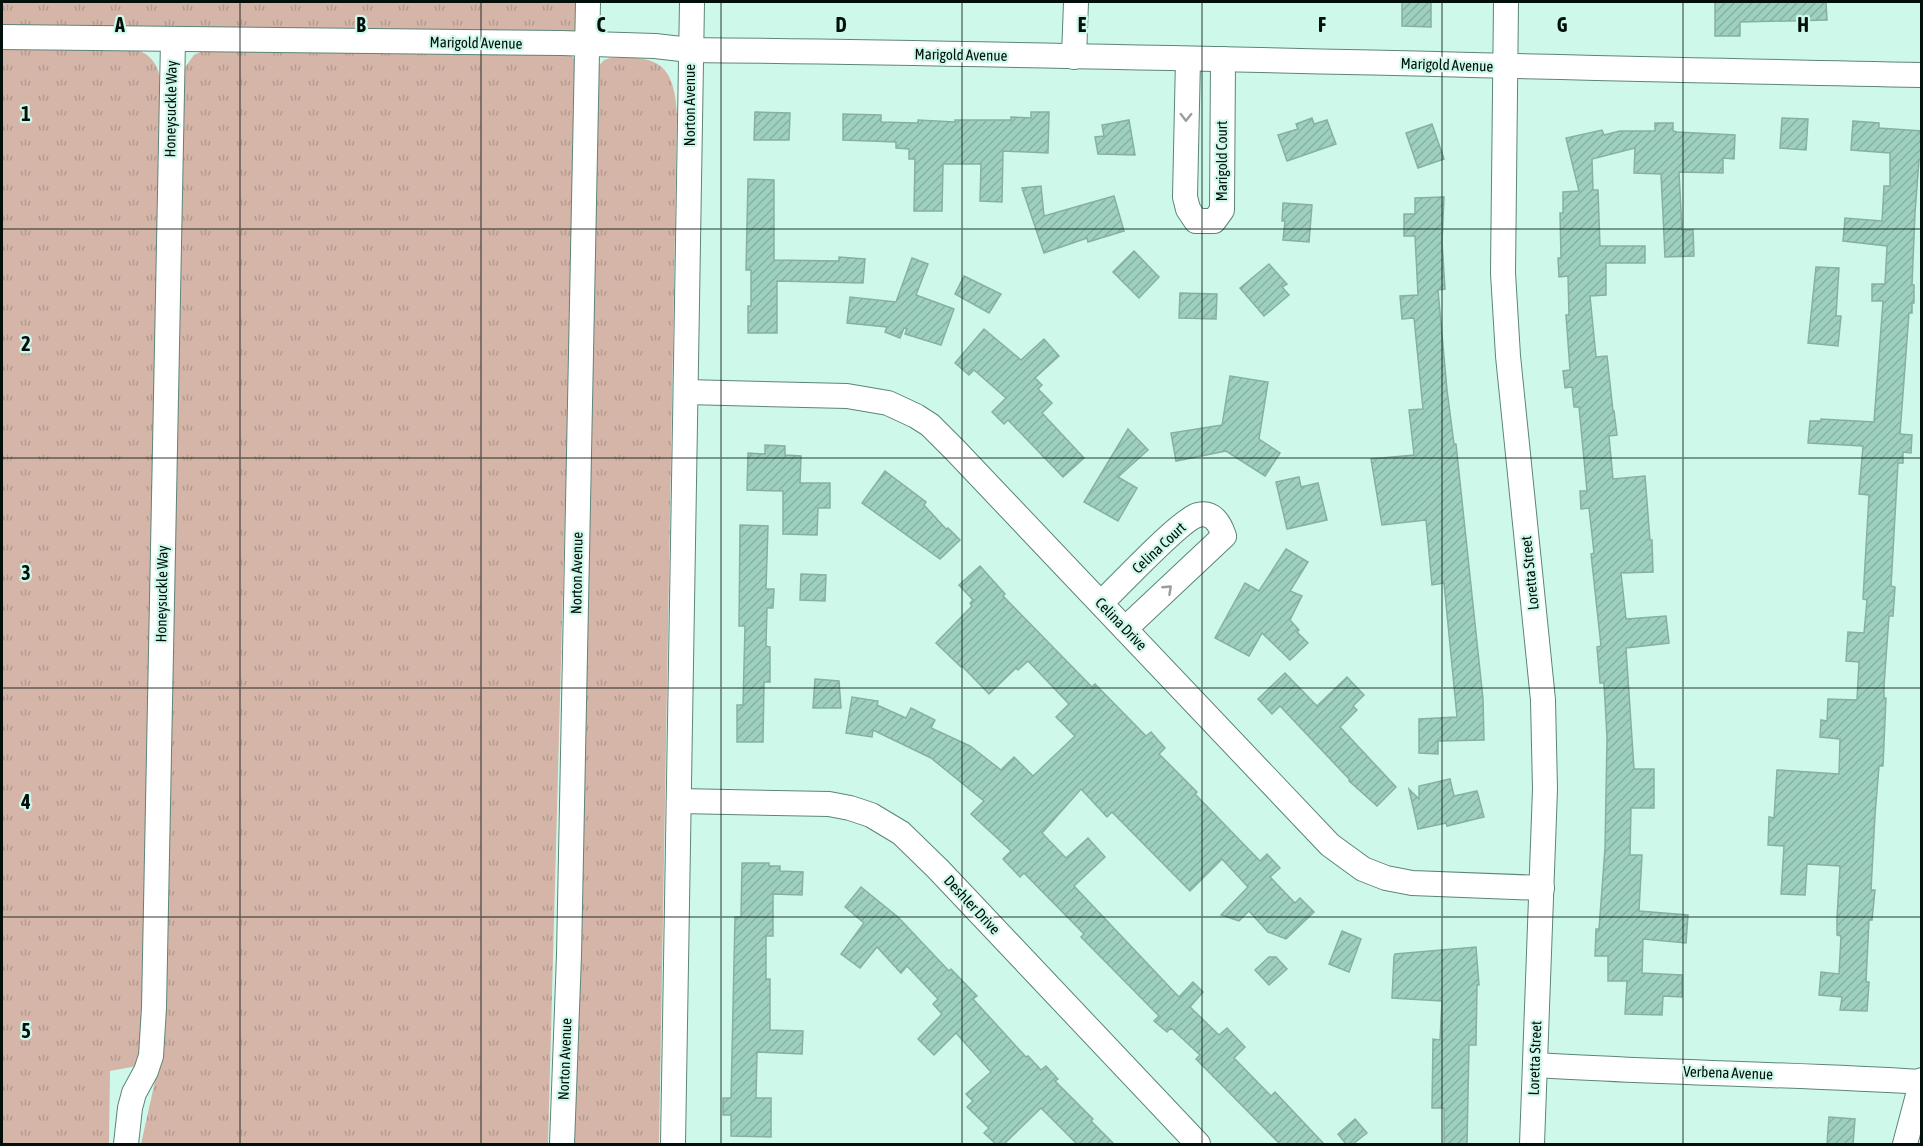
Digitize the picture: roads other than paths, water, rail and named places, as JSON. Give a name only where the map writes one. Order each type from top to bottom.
[{"type":"street","name":"Norton Avenue","points":[[562,1144],[569,943],[588,2]]},
{"type":"street","name":"Norton Avenue","points":[[673,1144],[692,2]]},
{"type":"street","points":[[1074,57],[1076,2]]},
{"type":"street","name":"Loretta Street","points":[[1506,2],[1503,273],[1508,356],[1543,700],[1545,789],[1532,1144]]},
{"type":"street","name":"Marigold Avenue","points":[[2,37],[655,46],[690,50],[1922,75]]},
{"type":"street","name":"Honeysuckle Way","points":[[126,1144],[134,1093],[151,1056],[154,1008],[172,40]]},
{"type":"street","name":"Marigold Court","points":[[1188,59],[1185,197],[1188,209],[1196,221],[1214,221],[1222,210],[1222,59]]},
{"type":"street","name":"Celina Drive","points":[[686,392],[848,396],[888,403],[907,411],[939,433],[1330,845],[1363,869],[1386,878],[1412,883],[1542,888]]},
{"type":"street","name":"Celina Court","points":[[1101,603],[1180,526],[1196,515],[1206,514],[1214,518],[1221,526],[1224,536],[1125,629]]},
{"type":"street","name":"Deshler Drive","points":[[679,801],[829,804],[872,815],[901,832],[1198,1144]]},
{"type":"street","name":"Verbena Avenue","points":[[1535,1065],[1612,1070],[1921,1081]]},
{"type":"street","points":[[1905,1144],[1921,1081]]}]
